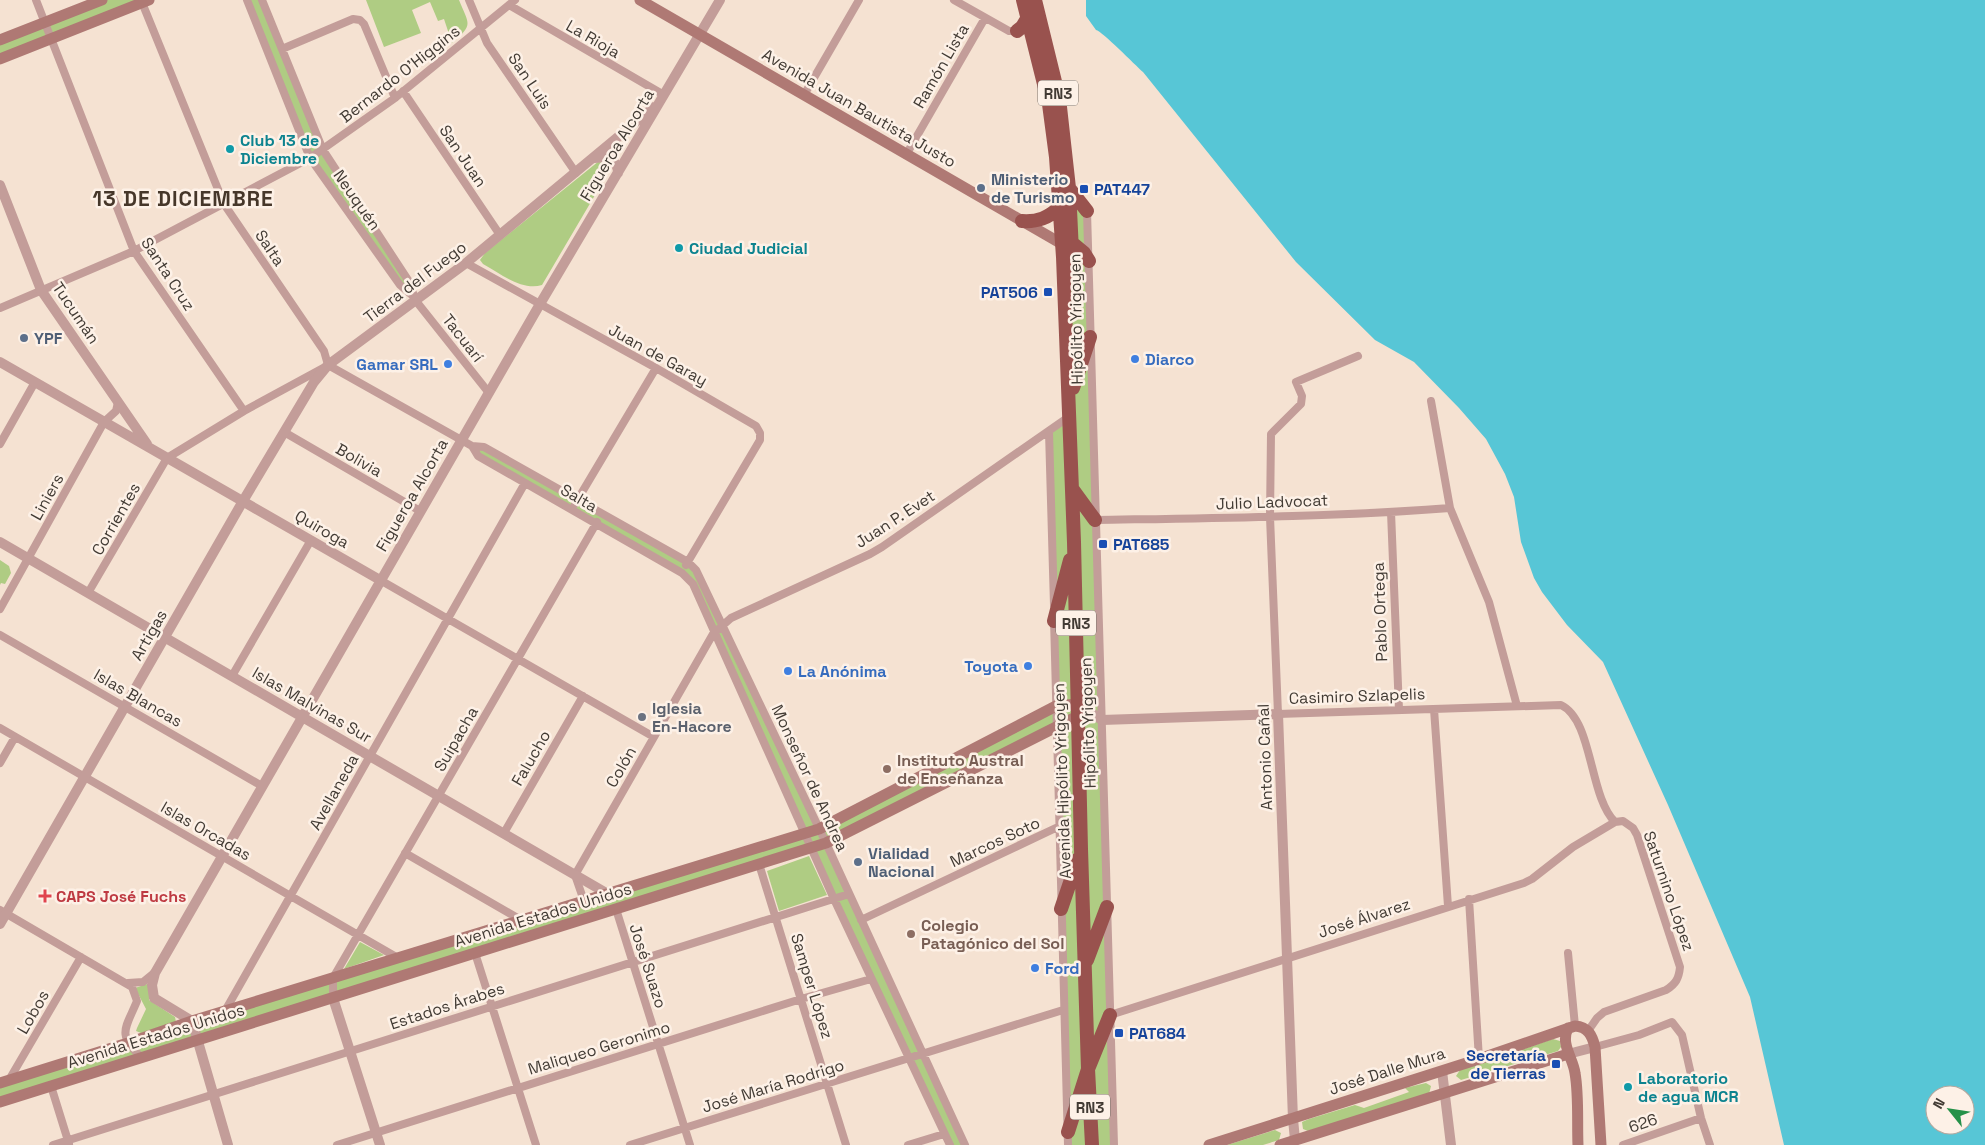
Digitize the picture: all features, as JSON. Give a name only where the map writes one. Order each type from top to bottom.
[{"type":"highway","name":"Avenida Hipólito Yrigoyen","points":[[1023,0],[1050,104],[1060,207],[1067,244],[1073,388],[1070,416]]},
{"type":"highway","name":"Avenida Hipólito Yrigoyen","points":[[1035,0],[1056,84],[1069,188],[1067,392],[1070,416],[1088,1069],[1092,1145]]},
{"type":"highway","points":[[1017,31],[1028,17]]},
{"type":"highway","points":[[1069,188],[1087,211]]},
{"type":"highway","points":[[1022,221],[1034,222],[1049,216],[1060,207]]},
{"type":"highway","points":[[1067,244],[1084,253],[1088,261]]},
{"type":"highway","points":[[1073,388],[1090,336]]},
{"type":"highway","points":[[1072,490],[1095,520]]},
{"type":"highway","points":[[1054,621],[1074,542]]},
{"type":"highway","points":[[1061,910],[1082,849]]},
{"type":"highway","points":[[1085,966],[1107,907]]},
{"type":"highway","points":[[1068,1139],[1088,1069],[1110,1015]]},
{"type":"main road","points":[[0,40],[102,0]]},
{"type":"main road","name":"Avenida Juan Bautista Justo","points":[[640,0],[906,155],[1022,221],[1067,244]]},
{"type":"main road","points":[[0,59],[144,1]]},
{"type":"main road","name":"Avenida Estados Unidos","points":[[5,1082],[192,1021],[819,829],[1056,706],[1078,710]]},
{"type":"main road","name":"Avenida Estados Unidos","points":[[0,1102],[826,843],[1057,728],[1078,710]]},
{"type":"main road","points":[[1578,1145],[1576,1074],[1568,1054],[1565,1034],[1571,1027],[1582,1026],[1592,1037],[1595,1047],[1601,1145]]},
{"type":"main road","name":"José Dalle Mura","points":[[1209,1145],[1479,1059],[1571,1027]]},
{"type":"main road","points":[[1280,1145],[1296,1143],[1568,1054]]},
{"type":"street","name":"Santa Cruz","points":[[36,0],[134,251],[244,411]]},
{"type":"street","name":"Neuquén","points":[[247,0],[310,158],[400,285],[415,299]]},
{"type":"street","name":"Neuquén","points":[[262,0],[323,150],[408,280],[415,299]]},
{"type":"street","name":"San Luis","points":[[469,0],[488,43],[576,173]]},
{"type":"street","name":"Figueroa Alcorta","points":[[155,973],[461,440],[720,0]]},
{"type":"street","points":[[804,95],[859,0]]},
{"type":"street","points":[[954,0],[1009,31],[1017,31]]},
{"type":"street","name":"Salta","points":[[144,1],[224,204],[324,352],[328,365]]},
{"type":"street","name":"Bernardo O'Higgins","points":[[0,308],[134,251],[310,158],[403,92],[512,3]]},
{"type":"street","name":"La Rioja","points":[[512,3],[662,98]]},
{"type":"street","name":"Ramón Lista","points":[[906,155],[985,18]]},
{"type":"street","points":[[282,49],[354,19],[360,20],[364,24],[395,98]]},
{"type":"street","name":"San Juan","points":[[403,92],[500,235]]},
{"type":"street","name":"Tierra del Fuego","points":[[167,458],[244,411],[328,365],[466,263],[594,158],[662,98]]},
{"type":"street","points":[[594,158],[604,157],[614,162],[618,167],[618,173]]},
{"type":"street","name":"Tucumán","points":[[0,184],[41,290],[149,447]]},
{"type":"street","name":"Hipólito Yrigoyen","points":[[1087,211],[1099,717],[1114,1145]]},
{"type":"street","name":"Juan de Garay","points":[[466,263],[656,368],[756,426],[760,433],[760,440],[685,568]]},
{"type":"street","name":"Tacuarí","points":[[415,299],[489,393]]},
{"type":"street","name":"Antonio Cañal","points":[[1296,1143],[1293,1119],[1270,517],[1271,434],[1301,404],[1302,396],[1296,382],[1358,356]]},
{"type":"street","name":"Quiroga","points":[[0,362],[654,737]]},
{"type":"street","points":[[328,365],[472,446]]},
{"type":"street","name":"Artigas","points":[[0,924],[3,912],[85,777],[243,501],[314,382],[328,365]]},
{"type":"street","points":[[572,510],[656,368]]},
{"type":"street","points":[[0,444],[35,382]]},
{"type":"street","points":[[1431,401],[1450,508],[1490,602],[1517,706]]},
{"type":"street","name":"Liniers","points":[[0,609],[104,422],[116,411],[118,402]]},
{"type":"street","name":"Juan P. Evet","points":[[723,625],[731,618],[876,550],[1070,416]]},
{"type":"street","name":"Bolivia","points":[[284,432],[420,511]]},
{"type":"street","name":"Hipólito Yrigoyen","points":[[1049,432],[1068,1139]]},
{"type":"street","name":"Salta","points":[[472,446],[484,446],[602,513],[685,568]]},
{"type":"street","name":"Salta","points":[[472,446],[478,456],[596,524],[685,568]]},
{"type":"street","name":"Corrientes","points":[[88,593],[167,458]]},
{"type":"street","name":"Avellaneda","points":[[225,1011],[525,483]]},
{"type":"street","name":"Julio Ladvocat","points":[[1095,520],[1270,517],[1450,508]]},
{"type":"street","name":"Pablo Ortega","points":[[1391,512],[1399,710]]},
{"type":"street","name":"Suipacha","points":[[333,978],[602,513]]},
{"type":"street","points":[[232,676],[310,540]]},
{"type":"street","name":"Islas Malvinas Sur","points":[[0,542],[608,894]]},
{"type":"street","name":"Monseñor de Andrea","points":[[685,568],[696,570],[723,625],[924,1053],[965,1145]]},
{"type":"street","name":"Monseñor de Andrea","points":[[685,568],[713,634],[834,899],[950,1145]]},
{"type":"street","name":"Colón","points":[[575,875],[713,634],[723,625]]},
{"type":"street","name":"Islas Blancas","points":[[0,635],[262,786]]},
{"type":"street","name":"Falucho","points":[[504,833],[583,696]]},
{"type":"street","name":"Casimiro Szlapelis","points":[[1078,710],[1099,717],[1278,714],[1561,705],[1573,712],[1605,810],[1615,822]]},
{"type":"street","points":[[1434,709],[1448,906]]},
{"type":"street","name":"Islas Orcadas","points":[[0,728],[398,958]]},
{"type":"street","points":[[0,762],[15,736]]},
{"type":"street","name":"Saturnino López","points":[[1588,1031],[1604,1012],[1666,990],[1674,985],[1679,976],[1680,967],[1637,835],[1627,823],[1622,821],[1615,822]]},
{"type":"street","name":"José Álvarez","points":[[1110,1015],[1532,879],[1573,847],[1615,822]]},
{"type":"street","name":"Marcos Soto","points":[[861,920],[1060,826]]},
{"type":"street","points":[[406,853],[521,920]]},
{"type":"street","name":"Samper López","points":[[759,864],[846,1145]]},
{"type":"street","points":[[575,875],[584,901]]},
{"type":"street","name":"Estados Árabes","points":[[53,1145],[68,1143],[213,1094],[849,894]]},
{"type":"street","points":[[1469,899],[1479,1059]]},
{"type":"street","name":"José Suazo","points":[[616,909],[690,1145]]},
{"type":"street","points":[[3,912],[128,984],[135,992],[136,1004],[124,1028],[128,1043],[141,1057]]},
{"type":"street","points":[[475,953],[536,1145]]},
{"type":"street","points":[[1568,953],[1571,1027]]},
{"type":"street","name":"Lobos","points":[[5,1082],[81,957]]},
{"type":"street","points":[[128,984],[143,982],[155,973]]},
{"type":"street","points":[[155,973],[152,985],[154,998],[192,1021],[228,1145]]},
{"type":"street","points":[[333,978],[333,998],[380,1145]]},
{"type":"street","name":"Maliqueo Geronimo","points":[[337,1145],[801,999],[871,979]]},
{"type":"street","name":"José María Rodrigo","points":[[630,1145],[1064,1010]]},
{"type":"street","points":[[1568,1054],[1639,1035],[1672,1022],[1682,1035],[1701,1118],[1710,1145]]},
{"type":"street","points":[[1442,1071],[1451,1145]]},
{"type":"street","points":[[51,1086],[68,1143]]},
{"type":"street","name":"626","points":[[1623,1145],[1701,1118]]},
{"type":"street","points":[[908,1145],[944,1134]]},
{"type":"green space","points":[[102,0],[149,0],[0,59],[0,40]]},
{"type":"green space","points":[[247,0],[262,0],[323,150],[408,280],[413,296],[400,285],[310,158]]},
{"type":"green space","points":[[366,0],[459,0],[467,20],[467,28],[452,43],[444,19],[438,21],[430,2],[412,10],[421,33],[384,47]]},
{"type":"green space","points":[[599,161],[607,165],[608,173],[542,285],[527,286],[519,284],[483,264],[480,260],[485,253]]},
{"type":"green space","points":[[1069,188],[1087,211],[1114,1145],[1068,1145],[1057,728],[826,843],[965,1145],[950,1145],[811,848],[0,1102],[0,1083],[804,833],[693,584],[682,573],[478,456],[472,446],[484,447],[696,570],[819,829],[1056,706],[1049,432],[1070,416]]},
{"type":"green space","points":[[0,560],[9,566],[11,573],[5,584],[1,583],[0,585]]},
{"type":"green space","points":[[809,856],[827,895],[779,911],[767,871]]},
{"type":"green space","points":[[360,942],[384,955],[344,969]]},
{"type":"green space","points":[[150,983],[149,1000],[175,1017],[176,1022],[141,1033],[136,1031],[146,1009],[135,988]]},
{"type":"green space","points":[[1553,1039],[1560,1041],[1561,1047],[1558,1051],[1461,1080],[1456,1076],[1460,1070]]},
{"type":"green space","points":[[1426,1083],[1431,1086],[1429,1094],[1308,1131],[1303,1129],[1302,1122],[1309,1119],[1355,1105],[1364,1108],[1409,1092],[1405,1088]]},
{"type":"green space","points":[[1275,1130],[1281,1133],[1279,1140],[1263,1145],[1227,1145]]},
{"type":"water","points":[[1086,0],[1985,0],[1985,1145],[1784,1145],[1750,997],[1668,805],[1603,662],[1567,625],[1534,578],[1521,542],[1514,497],[1505,474],[1486,439],[1414,362],[1375,340],[1296,262],[1143,72],[1096,30],[1086,16]]},
{"type":"place","name":"Club 13 de Diciembre","points":[[230,149]]},
{"type":"place","name":"Ministerio de Turismo","points":[[981,188]]},
{"type":"place","name":"PAT447","points":[[1084,189]]},
{"type":"place","name":"Ciudad Judicial","points":[[679,248]]},
{"type":"place","name":"PAT506","points":[[1048,292]]},
{"type":"place","name":"YPF","points":[[24,338]]},
{"type":"place","name":"Diarco","points":[[1135,359]]},
{"type":"place","name":"Gamar SRL","points":[[448,364]]},
{"type":"place","name":"PAT685","points":[[1103,544]]},
{"type":"place","name":"Toyota","points":[[1028,666]]},
{"type":"place","name":"La Anónima","points":[[788,671]]},
{"type":"place","name":"Iglesia En-Hacore","points":[[642,717]]},
{"type":"place","name":"Instituto Austral de Enseñanza","points":[[887,769]]},
{"type":"place","name":"Vialidad Nacional","points":[[858,862]]},
{"type":"place","name":"CAPS José Fuchs","points":[[45,896]]},
{"type":"place","name":"Colegio Patagónico del Sol","points":[[911,934]]},
{"type":"place","name":"Ford","points":[[1035,968]]},
{"type":"place","name":"PAT684","points":[[1119,1033]]},
{"type":"place","name":"Secretaría de Tierras","points":[[1556,1064]]},
{"type":"place","name":"Laboratorio de agua MCR","points":[[1628,1087]]},
{"type":"district","name":"13 DE DICIEMBRE","points":[[183,198]]}]
